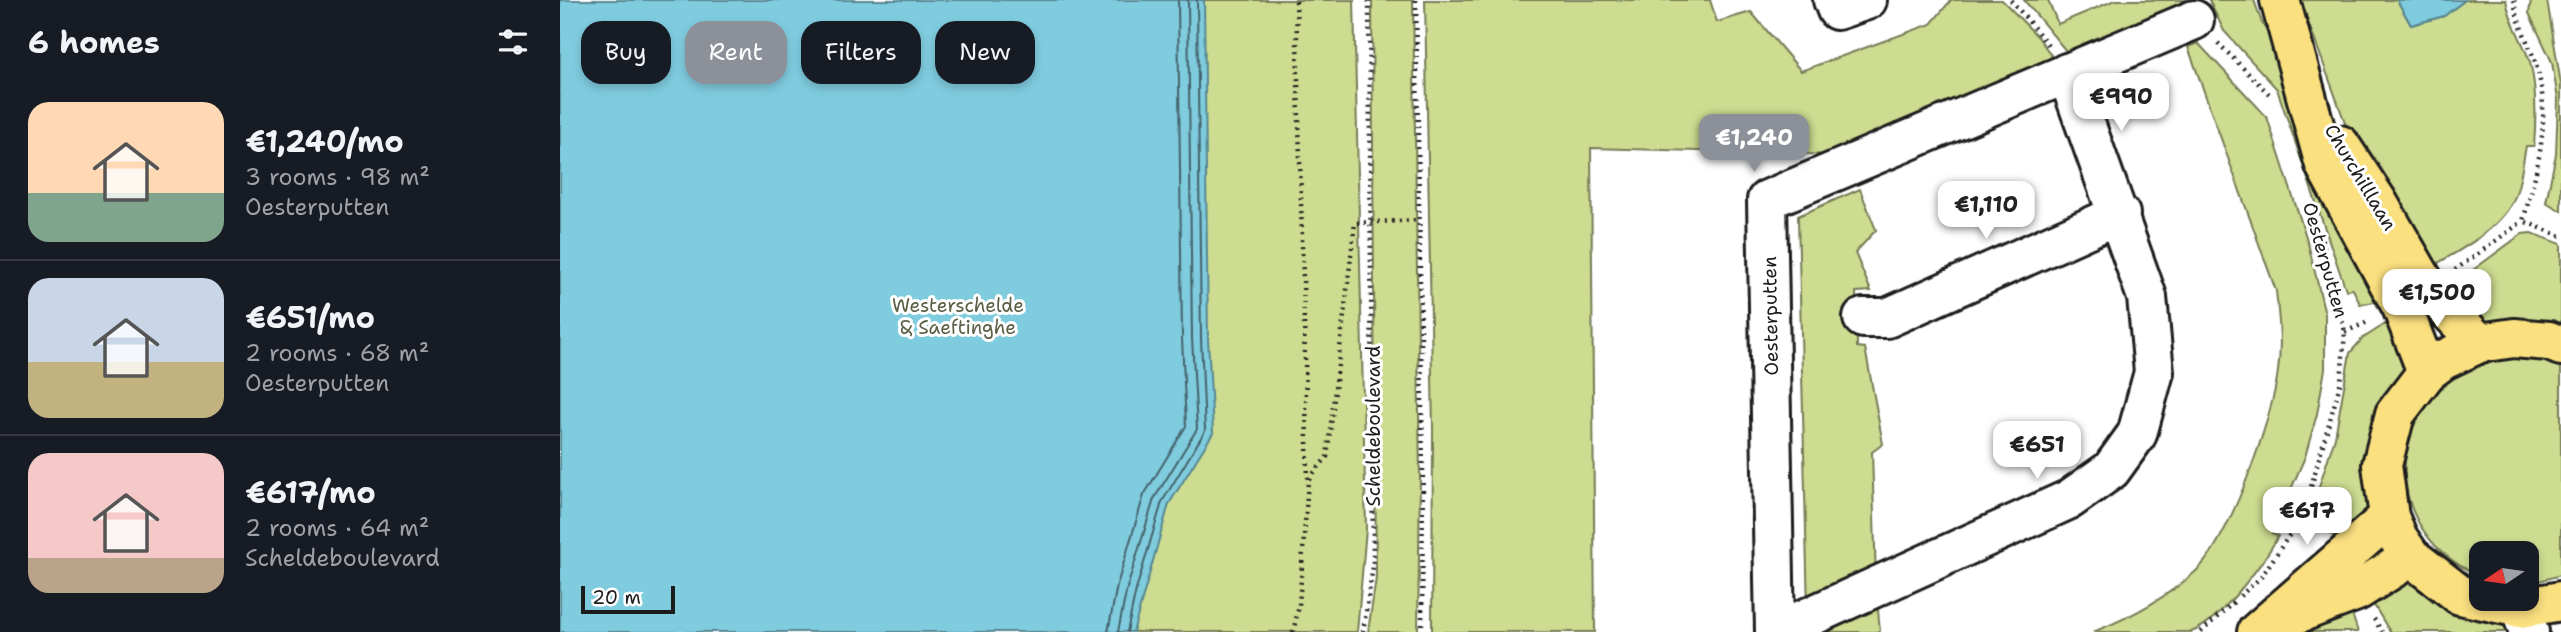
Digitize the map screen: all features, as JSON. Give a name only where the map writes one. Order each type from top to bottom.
[{"type":"main road","name":"Churchilllaan","points":[[2280,0],[2325,165],[2402,307],[2427,372]]},
{"type":"main road","name":"Churchilllaan","points":[[2301,73],[2341,147],[2377,201],[2428,289],[2479,343]]},
{"type":"main road","points":[[2561,346],[2549,341],[2514,338],[2479,343],[2460,350],[2427,372],[2395,414],[2382,465],[2389,517],[2411,557],[2460,595],[2524,620],[2561,600]]},
{"type":"main road","points":[[2263,629],[2337,560],[2389,517]]},
{"type":"main road","points":[[2263,629],[2357,592],[2411,557]]},
{"type":"street","points":[[1833,0],[1837,10],[1867,0]]},
{"type":"street","name":"Oesterputten","points":[[2067,73],[2120,214],[2147,297],[2154,372],[2137,434],[2111,470],[2070,499],[1776,632],[1768,200],[2067,73],[2194,20]]},
{"type":"street","points":[[1863,318],[1887,318],[2120,214]]},
{"type":"path","points":[[1293,632],[1299,606],[1308,481],[1296,0]]},
{"type":"path","name":"Scheldeboulevard","points":[[1363,632],[1373,566],[1369,0]]},
{"type":"path","points":[[1416,0],[1423,472],[1422,632]]},
{"type":"path","points":[[2011,0],[2042,35],[2067,73]]},
{"type":"path","points":[[2514,0],[2516,16],[2535,62],[2543,98],[2544,126],[2538,169],[2523,221],[2561,236]]},
{"type":"path","points":[[2194,20],[2271,96],[2275,104]]},
{"type":"path","points":[[1372,220],[1419,220]]},
{"type":"path","name":"Scheldeboulevard","points":[[1308,481],[1326,457],[1355,223],[1372,220]]},
{"type":"path","name":"Oesterputten","points":[[2201,632],[2261,578],[2303,515],[2321,458],[2341,381],[2345,332],[2319,229]]},
{"type":"green space","name":"Westerschelde & Saeftinghe","points":[[560,0],[1354,0],[1366,529],[1357,632],[560,632]]},
{"type":"green space","points":[[1372,0],[1413,0],[1420,478],[1418,632],[1368,632],[1376,578]]},
{"type":"green space","points":[[1425,0],[1710,0],[1717,22],[1751,12],[1801,71],[1931,24],[1951,0],[2002,0],[2038,37],[2056,62],[1839,155],[1591,148],[1595,632],[1432,632],[1433,430]]},
{"type":"green space","points":[[2024,0],[2048,0],[2058,24],[2115,0],[2201,0],[2071,57]]},
{"type":"green space","points":[[2209,0],[2254,0],[2262,23],[2277,43],[2382,297],[2375,302],[2360,304],[2353,289],[2346,290],[2277,89],[2224,31]]},
{"type":"green space","points":[[2300,0],[2397,0],[2411,25],[2444,16],[2465,0],[2506,0],[2530,62],[2534,82],[2534,146],[2526,146],[2516,194],[2502,218],[2479,237],[2429,268],[2353,144]]},
{"type":"green space","points":[[2531,0],[2547,0],[2561,84],[2561,211],[2546,202],[2556,154],[2558,100],[2552,62],[2529,13]]},
{"type":"green space","points":[[2198,43],[2267,117],[2308,243],[2325,314],[2325,369],[2317,414],[2305,457],[2272,533],[2278,536],[2252,575],[2215,617],[2191,632],[2093,632],[2159,599],[2195,572],[2208,557],[2235,507],[2259,447],[2278,371],[2280,351],[2276,291],[2188,47]]},
{"type":"green space","points":[[1860,189],[1876,230],[1855,253],[1871,291],[1856,292],[1857,347],[1865,348],[1883,444],[1872,452],[1876,580],[1808,610],[1798,216]]},
{"type":"green space","points":[[2531,233],[2561,244],[2561,329],[2489,323],[2463,312],[2443,292],[2522,234]]},
{"type":"green space","points":[[2396,317],[2406,358],[2371,504],[2364,523],[2340,547],[2313,505],[2335,437],[2350,353],[2362,339]]},
{"type":"green space","points":[[2528,356],[2561,365],[2561,575],[2539,581],[2539,541],[2469,541],[2469,569],[2443,552],[2417,521],[2406,485],[2407,448],[2421,413],[2446,384],[2482,364]]},
{"type":"green space","points":[[2405,583],[2469,605],[2469,611],[2482,611],[2512,632],[2390,632],[2368,595]]},
{"type":"green space","points":[[1872,601],[1878,610],[1880,632],[1809,632]]},
{"type":"green space","points":[[2350,608],[2358,632],[2307,632]]},
{"type":"water","name":"Westerschelde & Saeftinghe","points":[[560,0],[1204,0],[1208,338],[1213,433],[1169,504],[1133,632],[560,632]]},
{"type":"water","points":[[2397,0],[2465,0],[2444,16],[2411,25]]}]
